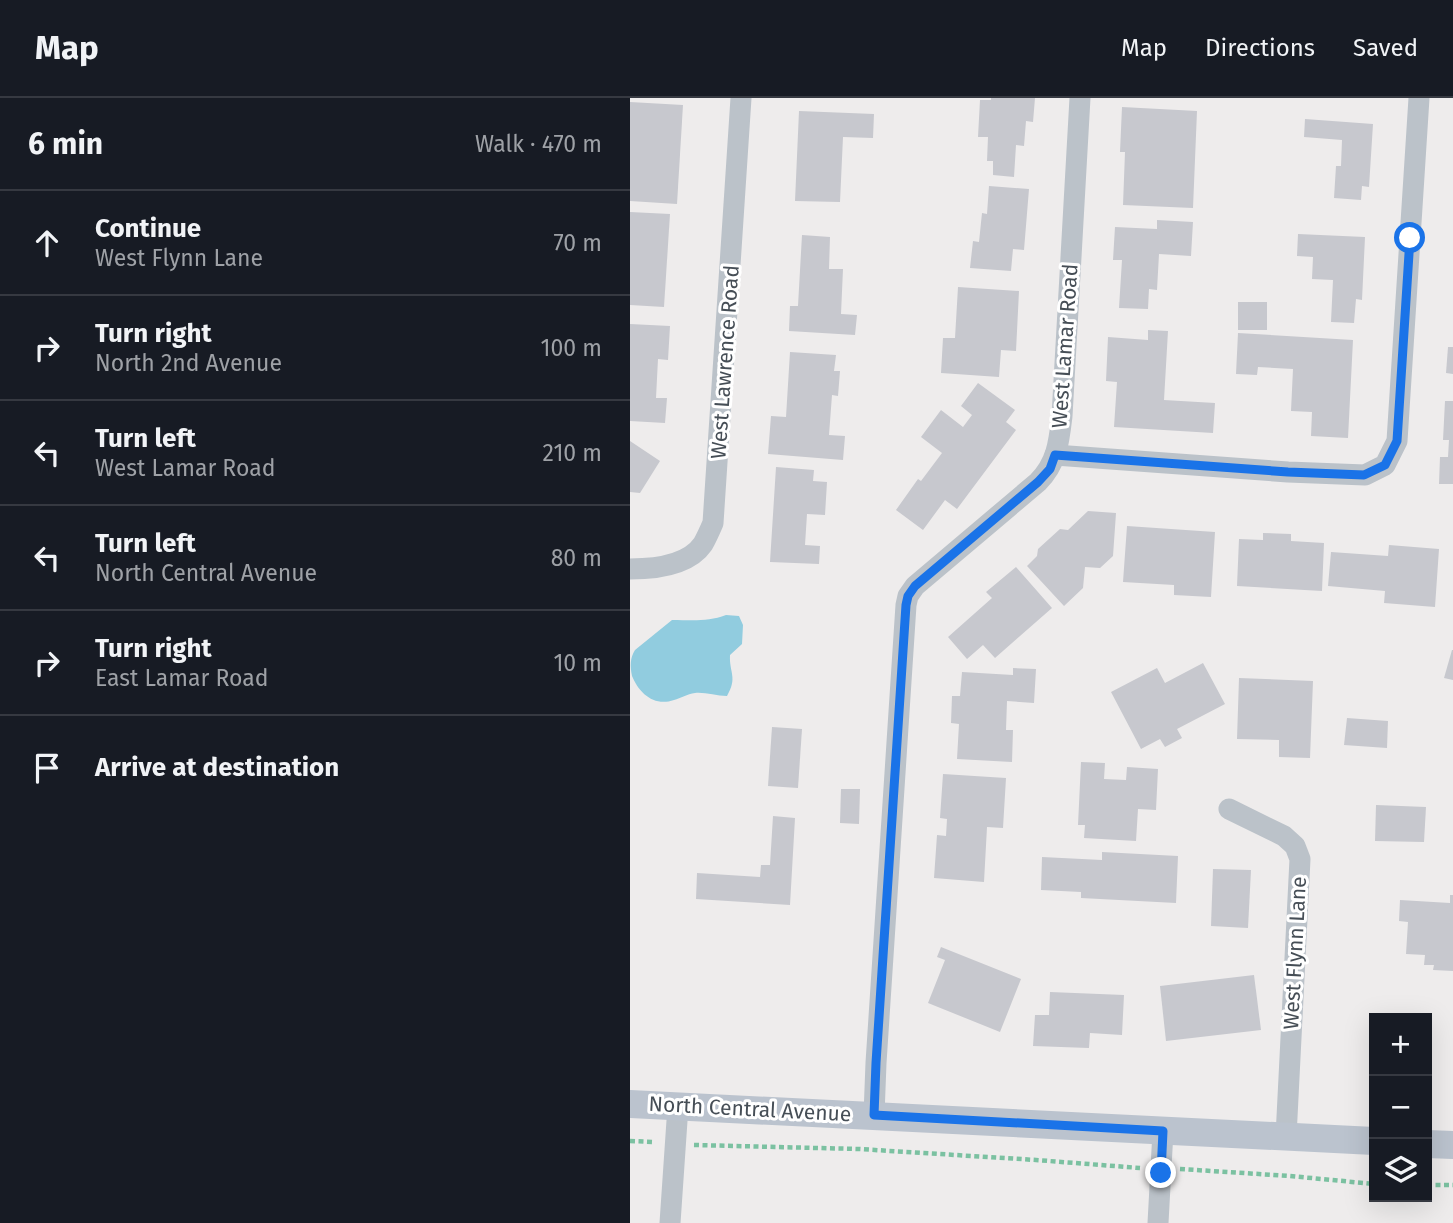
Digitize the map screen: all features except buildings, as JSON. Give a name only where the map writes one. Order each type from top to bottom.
[{"type":"main road","name":"North Central Avenue","points":[[630,1104],[1369,1141]]},
{"type":"main road","points":[[1432,1144],[1453,1145]]},
{"type":"street","name":"West Lawrence Road","points":[[630,569],[648,569],[689,558],[702,546],[713,523],[741,98]]},
{"type":"street","name":"West Lamar Road","points":[[874,1115],[908,596],[915,586],[1038,482],[1050,469],[1055,455],[1062,416],[1080,98]]},
{"type":"street","points":[[1055,455],[1364,475],[1385,465],[1397,441],[1419,98]]},
{"type":"street","name":"West Flynn Lane","points":[[1229,809],[1284,836],[1295,846],[1300,859],[1286,1137]]},
{"type":"street","points":[[670,1223],[678,1106]]},
{"type":"street","points":[[1158,1223],[1163,1131]]},
{"type":"path","points":[[630,1141],[675,1145],[859,1149],[1131,1168],[1161,1167],[1369,1184]]},
{"type":"path","points":[[1432,1185],[1453,1185]]},
{"type":"water","points":[[726,615],[739,616],[743,625],[742,644],[730,655],[733,679],[727,696],[695,693],[660,702],[643,693],[632,676],[631,662],[635,650],[672,620],[706,620]]},
{"type":"route","points":[[1161,1173],[1163,1131],[874,1115],[908,596],[915,586],[1038,482],[1050,469],[1055,455],[1364,475],[1385,465],[1397,441],[1410,238]]}]
